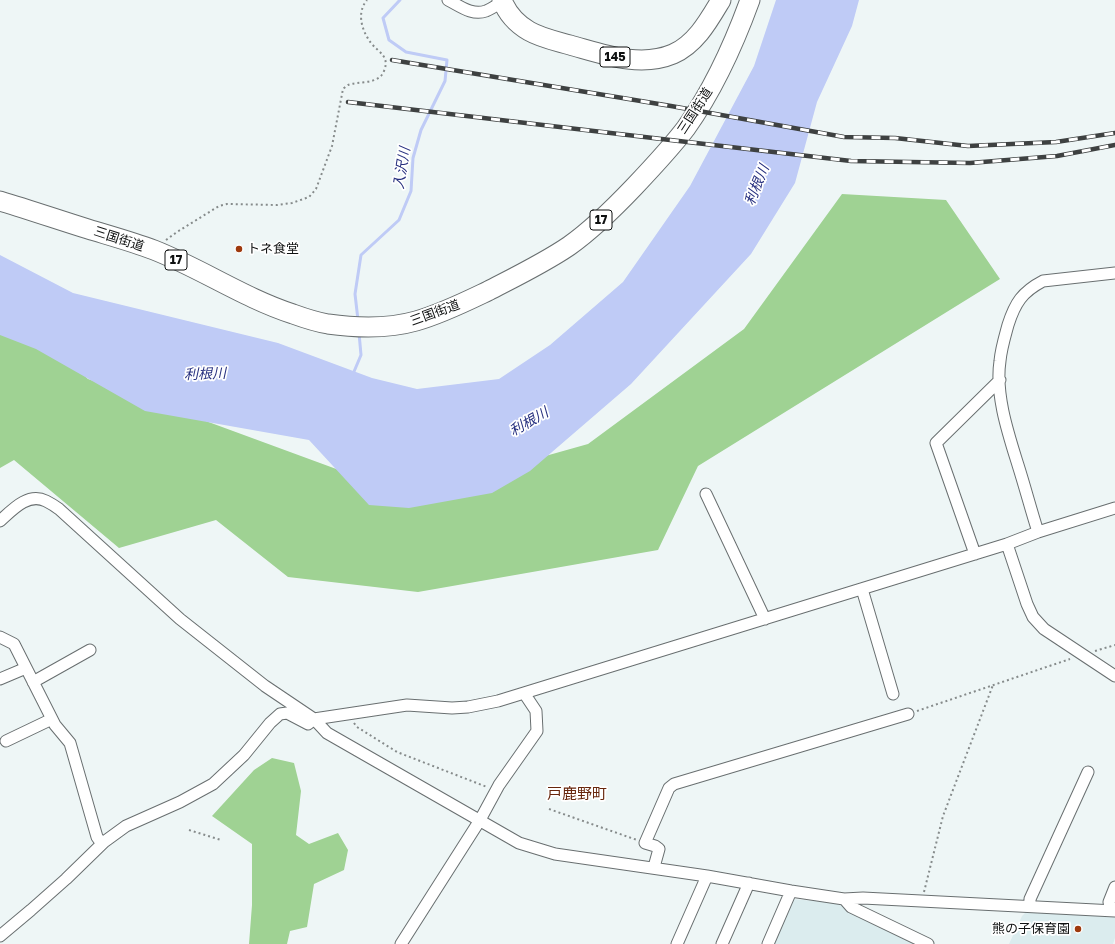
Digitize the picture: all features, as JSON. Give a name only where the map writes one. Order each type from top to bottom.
[{"type":"highway","name":"145","points":[[502,1],[507,11],[517,22],[530,32],[545,38],[617,58],[652,60],[664,58],[686,46],[708,21],[721,0]]},
{"type":"highway","name":"三国街道","points":[[0,202],[121,238],[154,250],[192,267],[238,292],[284,311],[315,321],[327,324],[382,327],[416,321],[441,312],[502,284],[542,263],[593,228],[618,204],[654,166],[686,128],[723,64],[750,0]]},
{"type":"street","points":[[448,0],[474,13],[485,11],[502,1]]},
{"type":"street","points":[[1038,532],[1006,427],[1000,387],[1000,361],[1007,330],[1019,299],[1043,281],[1115,273]]},
{"type":"street","points":[[975,554],[936,443],[1000,380]]},
{"type":"street","points":[[706,494],[765,619]]},
{"type":"street","points":[[0,521],[26,500],[36,498],[46,500],[65,514],[180,619],[266,686],[314,719],[327,733],[519,843],[555,854],[654,867],[844,899],[863,898],[1113,911],[1109,902],[1115,887]]},
{"type":"street","points":[[0,936],[54,890],[102,844],[126,826],[180,802],[213,784],[244,755],[270,723],[280,714],[287,713],[308,724],[314,719],[408,705],[452,708],[468,707],[498,701],[1007,544],[1038,532],[1115,508]]},
{"type":"street","points":[[1007,544],[1027,604],[1033,617],[1044,629],[1115,676]]},
{"type":"street","points":[[862,589],[893,694]]},
{"type":"street","points":[[0,637],[14,644],[55,725],[70,743],[97,837],[102,844]]},
{"type":"street","points":[[33,682],[90,650]]},
{"type":"street","points":[[0,679],[26,668]]},
{"type":"street","points":[[401,944],[480,820],[496,790],[537,731],[536,711],[524,693]]},
{"type":"street","points":[[654,867],[659,849],[645,843],[669,788],[674,784],[908,714]]},
{"type":"street","points":[[6,741],[52,719]]},
{"type":"street","points":[[1030,906],[1030,899],[1088,772]]},
{"type":"street","points":[[677,944],[707,876]]},
{"type":"street","points":[[722,944],[749,883]]},
{"type":"street","points":[[768,944],[790,891]]},
{"type":"street","points":[[844,899],[851,907],[928,944]]},
{"type":"path","points":[[154,250],[177,232],[219,206],[227,204],[277,205],[292,203],[309,196],[316,189],[332,146],[342,89],[348,85],[378,78],[383,74],[385,67],[385,58],[372,44],[364,31],[361,21],[361,13],[367,0]]},
{"type":"path","points":[[908,714],[1115,644]]},
{"type":"path","points":[[921,901],[943,816],[993,685]]},
{"type":"path","points":[[346,714],[357,727],[397,752],[496,790]]},
{"type":"path","points":[[549,809],[645,843]]},
{"type":"path","points":[[189,830],[221,840]]},
{"type":"shaded area","points":[[792,899],[837,903],[921,944],[772,944]]},
{"type":"shaded area","points":[[1028,910],[1115,914],[1115,938],[1113,944],[1009,944],[1022,916]]},
{"type":"green space","points":[[842,194],[946,200],[1000,279],[698,466],[658,550],[418,592],[288,577],[216,520],[119,548],[14,460],[0,468],[0,316],[22,319],[88,379],[407,495],[588,444],[744,329]]},
{"type":"green space","points":[[272,758],[294,763],[301,791],[296,835],[309,844],[338,833],[348,850],[344,870],[314,884],[307,927],[290,931],[287,944],[249,944],[252,905],[252,844],[212,816],[254,770]]},
{"type":"water","name":"利根川","points":[[776,0],[859,0],[852,26],[817,102],[795,183],[751,254],[631,384],[530,471],[492,493],[409,508],[369,505],[309,440],[145,411],[36,349],[0,335],[0,255],[73,293],[278,343],[372,378],[417,389],[499,379],[550,345],[623,282],[690,186],[754,66]]},
{"type":"waterway","name":"入沢川","points":[[358,320],[355,294],[361,255],[399,220],[411,191],[413,158],[421,130],[445,81],[447,60],[406,52],[389,40],[383,18],[400,0]]},
{"type":"waterway","name":"入沢川","points":[[353,374],[361,355],[359,333]]},
{"type":"railway","points":[[392,60],[671,106],[844,137],[895,138],[968,146],[1056,142],[1115,133]]},
{"type":"railway","points":[[348,102],[851,161],[970,163],[1057,156],[1115,145]]},
{"type":"place","name":"トネ食堂","points":[[239,249]]},
{"type":"place","name":"熊の子保育園","points":[[1078,929]]},
{"type":"district","name":"戸鹿野町","points":[[577,794]]}]
